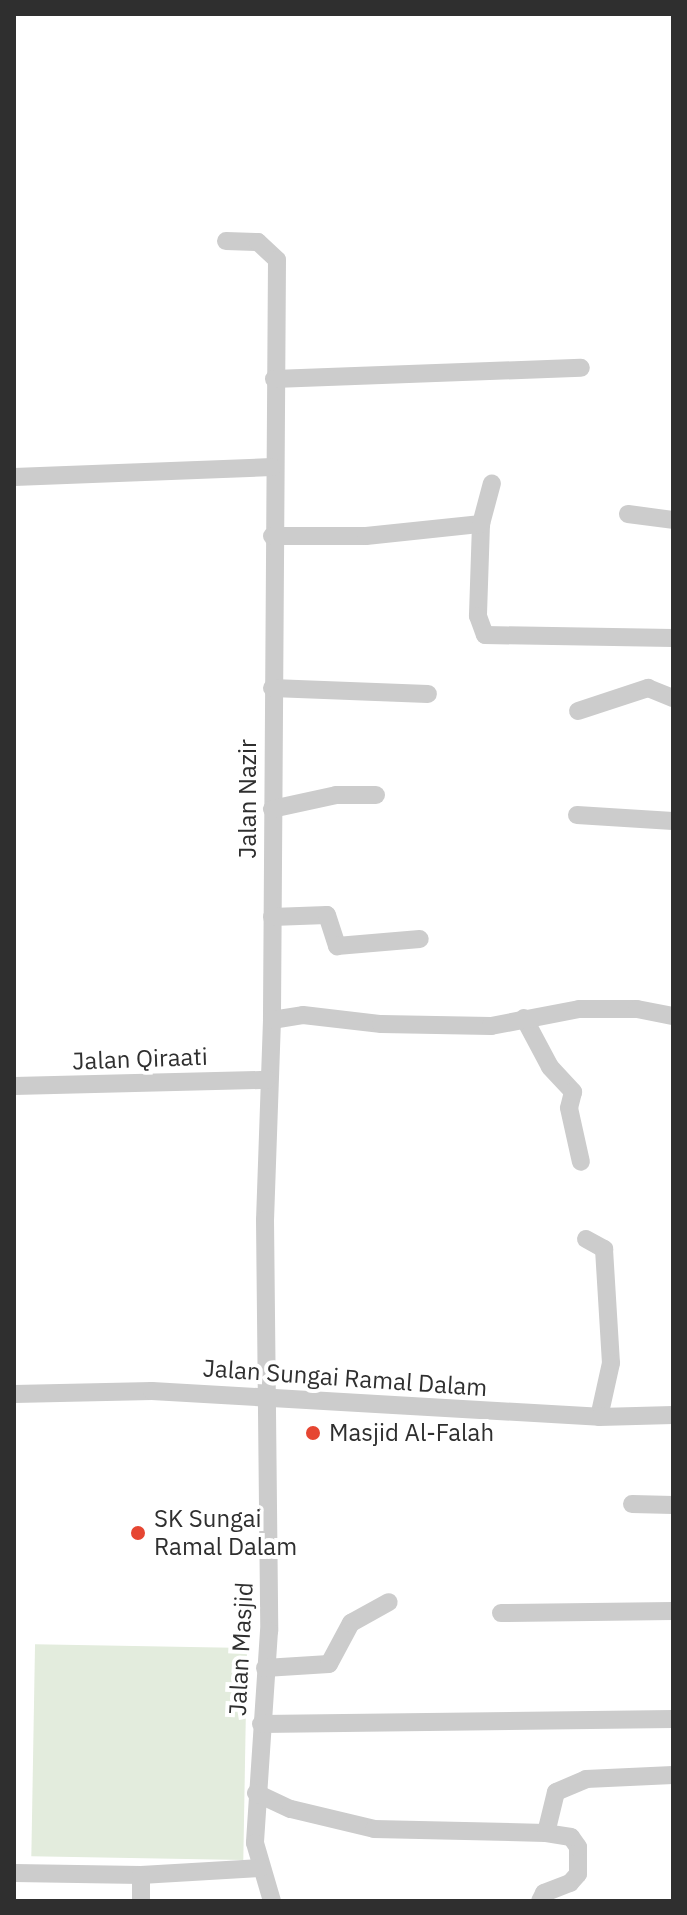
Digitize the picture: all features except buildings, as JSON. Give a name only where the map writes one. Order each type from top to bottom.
[{"type":"street","name":"Jalan Nazir","points":[[226,241],[266,244],[277,260],[272,467],[272,1020],[267,1080],[265,1220],[270,1396]]},
{"type":"street","points":[[274,379],[581,368]]},
{"type":"street","points":[[14,477],[272,467]]},
{"type":"street","points":[[492,483],[481,524],[478,616],[485,635],[673,638]]},
{"type":"street","points":[[628,514],[673,520]]},
{"type":"street","points":[[272,536],[366,536],[481,524]]},
{"type":"street","points":[[272,688],[428,694]]},
{"type":"street","points":[[578,711],[648,688],[673,698]]},
{"type":"street","points":[[272,809],[336,795],[376,795]]},
{"type":"street","points":[[577,815],[673,821]]},
{"type":"street","points":[[272,917],[327,915],[337,946],[420,939]]},
{"type":"street","points":[[272,1020],[303,1015],[381,1024],[491,1026],[579,1009],[637,1009],[673,1016]]},
{"type":"street","points":[[524,1018],[550,1067],[573,1092],[569,1108],[581,1162]]},
{"type":"street","name":"Jalan Qiraati","points":[[14,1086],[267,1080]]},
{"type":"street","points":[[586,1239],[604,1249],[611,1363],[599,1417]]},
{"type":"street","name":"Jalan Sungai Ramal Dalam","points":[[14,1394],[152,1391],[599,1417],[673,1415]]},
{"type":"street","name":"Jalan Masjid","points":[[270,1396],[265,1668],[255,1843],[272,1901]]},
{"type":"street","points":[[632,1504],[673,1505]]},
{"type":"street","points":[[265,1668],[329,1664],[351,1623],[389,1602]]},
{"type":"street","points":[[501,1613],[673,1611]]},
{"type":"street","points":[[261,1724],[673,1719]]},
{"type":"street","points":[[546,1833],[556,1792],[571,1783],[673,1775]]},
{"type":"street","points":[[256,1793],[291,1809],[374,1829],[546,1833],[571,1837],[580,1860],[570,1883],[544,1893],[540,1901]]},
{"type":"street","points":[[14,1873],[141,1875],[260,1868]]},
{"type":"street","points":[[141,1875],[141,1901]]},
{"type":"green space","points":[[35,1644],[247,1648],[243,1860],[31,1856]]},
{"type":"place","name":"Masjid Al-Falah","points":[[313,1433]]},
{"type":"place","name":"SK Sungai Ramal Dalam","points":[[138,1533]]}]
